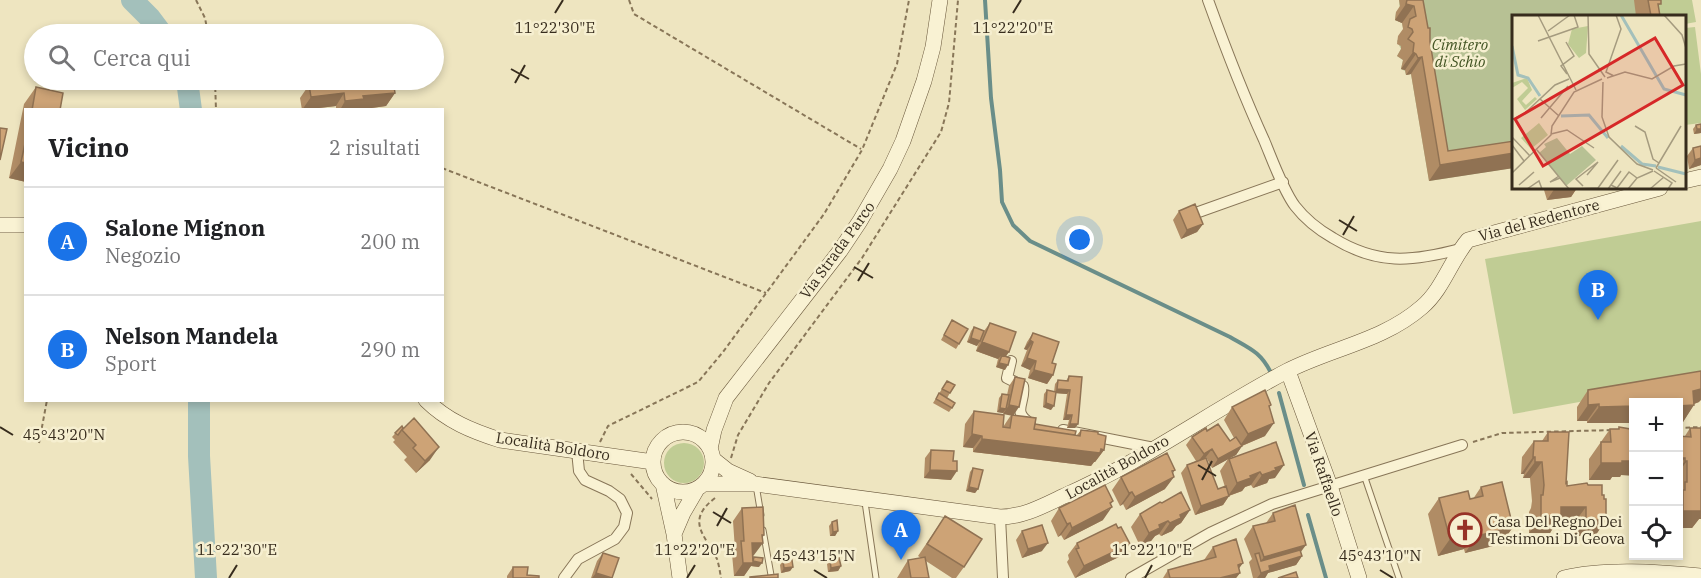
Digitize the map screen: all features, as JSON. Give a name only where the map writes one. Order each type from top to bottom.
[{"type":"street","name":"Via Strada Parco","points":[[712,454],[714,430],[726,398],[840,251],[880,188],[903,141],[914,111],[933,47],[940,0]]},
{"type":"street","points":[[1208,0],[1249,107],[1294,205],[1318,229],[1346,246],[1372,257],[1405,260],[1436,256],[1460,249]]},
{"type":"street","points":[[1686,181],[1701,177]]},
{"type":"street","points":[[1193,214],[1283,182]]},
{"type":"street","name":"Via del Redentore","points":[[1283,374],[1372,338],[1404,321],[1435,293],[1460,249],[1468,240],[1656,189]]},
{"type":"street","points":[[0,225],[24,225]]},
{"type":"street","points":[[1011,362],[1007,378],[1023,386],[1024,391],[1019,411],[1022,418],[1038,425]]},
{"type":"street","name":"Località Boldoro","points":[[700,487],[726,478],[755,484],[1000,517],[1016,516],[1098,482],[1283,374]]},
{"type":"street","name":"Via Raffaello","points":[[1283,374],[1330,486],[1359,578]]},
{"type":"street","name":"Località Boldoro","points":[[429,402],[457,423],[500,440],[653,462]]},
{"type":"street","points":[[1049,427],[1154,448]]},
{"type":"street","points":[[700,487],[679,492],[663,484],[658,478],[653,462],[655,452],[660,443],[669,436],[688,432],[697,435],[712,454],[726,478]]},
{"type":"street","points":[[1134,577],[1209,533],[1272,504],[1462,446]]},
{"type":"street","points":[[564,578],[578,560],[615,539],[624,527],[627,513],[620,499],[585,480],[579,471],[577,451]]},
{"type":"street","points":[[674,534],[686,507],[713,468],[712,454]]},
{"type":"street","points":[[663,484],[674,534],[680,578]]},
{"type":"street","points":[[1000,517],[1003,578]]},
{"type":"street","points":[[1564,578],[1582,574],[1668,573],[1701,576]]},
{"type":"lane","points":[[1364,475],[1399,578]]},
{"type":"lane","points":[[755,484],[771,575]]},
{"type":"lane","points":[[864,497],[876,578]]},
{"type":"path","points":[[196,0],[206,24]]},
{"type":"path","points":[[629,0],[634,14],[862,150]]},
{"type":"path","points":[[596,453],[608,426],[698,381],[723,352],[824,214],[862,150],[897,64],[909,0]]},
{"type":"path","points":[[721,578],[718,563],[704,541],[699,526],[702,512],[721,494],[738,435],[769,382],[862,258],[941,132],[949,103],[958,0]]},
{"type":"path","points":[[215,90],[216,108]]},
{"type":"path","points":[[444,169],[766,293]]},
{"type":"path","points":[[39,443],[47,402]]},
{"type":"path","points":[[1683,428],[1701,427]]},
{"type":"path","points":[[1462,446],[1502,433],[1622,429]]},
{"type":"path","points":[[623,472],[633,474],[655,503],[667,505]]},
{"type":"path","points":[[686,507],[706,507]]},
{"type":"green space","name":"Cimitero di Schio","points":[[1399,0],[1646,0],[1649,15],[1512,15],[1512,168],[1429,181],[1411,74],[1406,75],[1401,69],[1403,60],[1397,56],[1401,49],[1397,41],[1404,32],[1402,23],[1395,20],[1396,12],[1400,11]]},
{"type":"green space","points":[[1656,0],[1692,0],[1696,22],[1686,24],[1686,15],[1659,15]]},
{"type":"green space","points":[[1695,27],[1701,74],[1701,123],[1686,125],[1686,28]]},
{"type":"green space","points":[[1701,221],[1701,380],[1513,414],[1485,259]]},
{"type":"green space","points":[[684,443],[698,449],[704,463],[698,477],[684,483],[670,477],[664,463],[670,449]]},
{"type":"building","points":[[1407,0],[1423,0],[1428,28],[1430,28],[1430,42],[1448,151],[1512,141],[1512,153],[1440,165],[1422,57],[1418,58],[1413,52],[1414,43],[1408,39],[1413,32],[1408,27],[1410,19],[1416,16],[1414,6],[1406,4]]},
{"type":"building","points":[[1648,0],[1661,0],[1661,4],[1658,4],[1660,15],[1651,15]]},
{"type":"building","points":[[35,90],[63,93],[60,108],[32,108]]},
{"type":"building","points":[[310,90],[395,90],[395,93],[363,96],[364,99],[345,101],[344,93],[311,97]]},
{"type":"building","points":[[0,128],[7,129],[0,160]]},
{"type":"building","points":[[1701,146],[1701,158],[1695,160],[1693,148]]},
{"type":"building","points":[[1195,204],[1203,224],[1187,230],[1179,211]]},
{"type":"building","points":[[952,320],[968,329],[959,344],[944,335]]},
{"type":"building","points":[[990,323],[1016,332],[1009,352],[982,342]]},
{"type":"building","points":[[974,327],[984,331],[980,341],[971,338]]},
{"type":"building","points":[[1033,333],[1059,342],[1052,363],[1056,364],[1053,375],[1034,370],[1036,361],[1027,358],[1033,342],[1030,340]]},
{"type":"building","points":[[1002,355],[1010,358],[1008,365],[999,363]]},
{"type":"building","points":[[1701,371],[1701,389],[1693,391],[1694,405],[1683,406],[1683,398],[1629,398],[1629,406],[1599,407],[1599,404],[1588,405],[1588,390]]},
{"type":"building","points":[[1069,376],[1082,377],[1078,424],[1070,424],[1072,415],[1066,415],[1070,390],[1057,389],[1058,380],[1068,381]]},
{"type":"building","points":[[1015,377],[1025,379],[1019,407],[1009,405]]},
{"type":"building","points":[[947,381],[955,385],[950,393],[942,389]]},
{"type":"building","points":[[1047,390],[1056,392],[1054,406],[1046,403]]},
{"type":"building","points":[[1265,390],[1271,405],[1269,406],[1274,423],[1248,434],[1232,407]]},
{"type":"building","points":[[939,393],[955,403],[952,408],[936,399]]},
{"type":"building","points":[[1002,394],[1009,395],[1006,409],[1000,408]]},
{"type":"building","points":[[974,411],[1004,415],[1003,427],[1010,428],[1012,415],[1036,418],[1034,429],[1080,436],[1081,430],[1098,432],[1106,436],[1104,450],[1101,449],[1100,453],[982,439],[982,436],[972,434]]},
{"type":"building","points":[[414,418],[439,447],[425,461],[413,448],[416,445],[402,430]]},
{"type":"building","points":[[1035,424],[1076,431],[1075,435],[1034,429]]},
{"type":"building","points":[[1218,424],[1230,441],[1236,437],[1242,446],[1218,459],[1212,449],[1204,454],[1192,437]]},
{"type":"building","points":[[402,426],[398,435],[395,433]]},
{"type":"building","points":[[1619,427],[1629,429],[1629,461],[1601,463],[1601,442],[1611,442],[1610,429],[1619,429]]},
{"type":"building","points":[[1690,428],[1701,428],[1701,511],[1683,511],[1687,461],[1683,458],[1683,436],[1691,437]]},
{"type":"building","points":[[1548,432],[1569,432],[1567,486],[1587,483],[1588,485],[1602,485],[1602,495],[1606,499],[1606,520],[1586,520],[1586,507],[1561,507],[1561,516],[1541,516],[1541,495],[1543,495],[1544,485],[1542,462],[1535,462],[1535,457],[1533,457],[1534,441],[1548,441]]},
{"type":"building","points":[[1276,442],[1284,465],[1262,475],[1260,472],[1237,483],[1229,459]]},
{"type":"building","points":[[931,450],[954,451],[953,461],[957,461],[957,471],[930,470]]},
{"type":"building","points":[[1167,453],[1175,470],[1172,471],[1174,477],[1135,497],[1132,492],[1129,493],[1121,477]]},
{"type":"building","points":[[1206,458],[1218,489],[1226,486],[1229,496],[1201,506],[1187,465]]},
{"type":"building","points":[[973,468],[983,470],[978,489],[969,487]]},
{"type":"building","points":[[1502,482],[1513,527],[1477,536],[1476,533],[1450,539],[1439,498],[1468,491],[1470,499],[1483,496],[1481,487]]},
{"type":"building","points":[[1105,485],[1113,501],[1110,503],[1112,507],[1072,528],[1070,523],[1067,524],[1059,508]]},
{"type":"building","points":[[1181,492],[1190,510],[1180,515],[1181,518],[1159,525],[1160,528],[1149,533],[1140,514]]},
{"type":"building","points":[[1295,505],[1306,545],[1264,557],[1253,526],[1275,521],[1273,513]]},
{"type":"building","points":[[763,507],[763,543],[752,543],[753,563],[743,563],[742,508]]},
{"type":"building","points":[[945,516],[982,539],[964,567],[927,544]]},
{"type":"building","points":[[837,520],[838,531],[833,532],[832,522]]},
{"type":"building","points":[[1116,524],[1118,528],[1121,527],[1130,544],[1084,566],[1076,549],[1079,548],[1077,543]]},
{"type":"building","points":[[1042,525],[1048,543],[1028,549],[1022,531]]},
{"type":"building","points":[[1236,539],[1243,563],[1238,565],[1240,573],[1220,578],[1170,578],[1168,570],[1216,557],[1213,547]]},
{"type":"building","points":[[1300,550],[1302,556],[1269,566],[1270,570],[1261,573],[1255,554],[1259,553],[1261,561]]},
{"type":"building","points":[[603,553],[619,558],[612,578],[596,573]]},
{"type":"building","points":[[754,557],[763,558],[762,563],[753,561]]},
{"type":"building","points":[[925,557],[929,578],[911,578],[908,560]]},
{"type":"building","points":[[839,558],[841,566],[831,568],[830,560]]},
{"type":"building","points":[[792,560],[793,567],[784,568],[783,561]]},
{"type":"building","points":[[513,567],[528,567],[527,575],[539,576],[539,578],[513,578]]},
{"type":"building","points":[[1296,572],[1298,578],[1278,578]]},
{"type":"building","points":[[778,574],[778,578],[750,578],[750,577]]},
{"type":"waterway","points":[[132,0],[154,24]]},
{"type":"waterway","points":[[985,0],[991,98],[1002,202],[1013,225],[1030,241],[1243,344],[1259,355],[1271,373]]},
{"type":"waterway","points":[[188,90],[191,108]]},
{"type":"waterway","points":[[1279,393],[1304,485]]},
{"type":"waterway","points":[[199,402],[199,456],[206,578]]},
{"type":"waterway","points":[[1308,515],[1326,578]]},
{"type":"place","name":"Nelson Mandela","points":[[1598,320]]},
{"type":"place","name":"Casa Del Regno Dei Testimoni Di Geova","points":[[1465,530]]},
{"type":"place","name":"Salone Mignon","points":[[901,560]]}]
